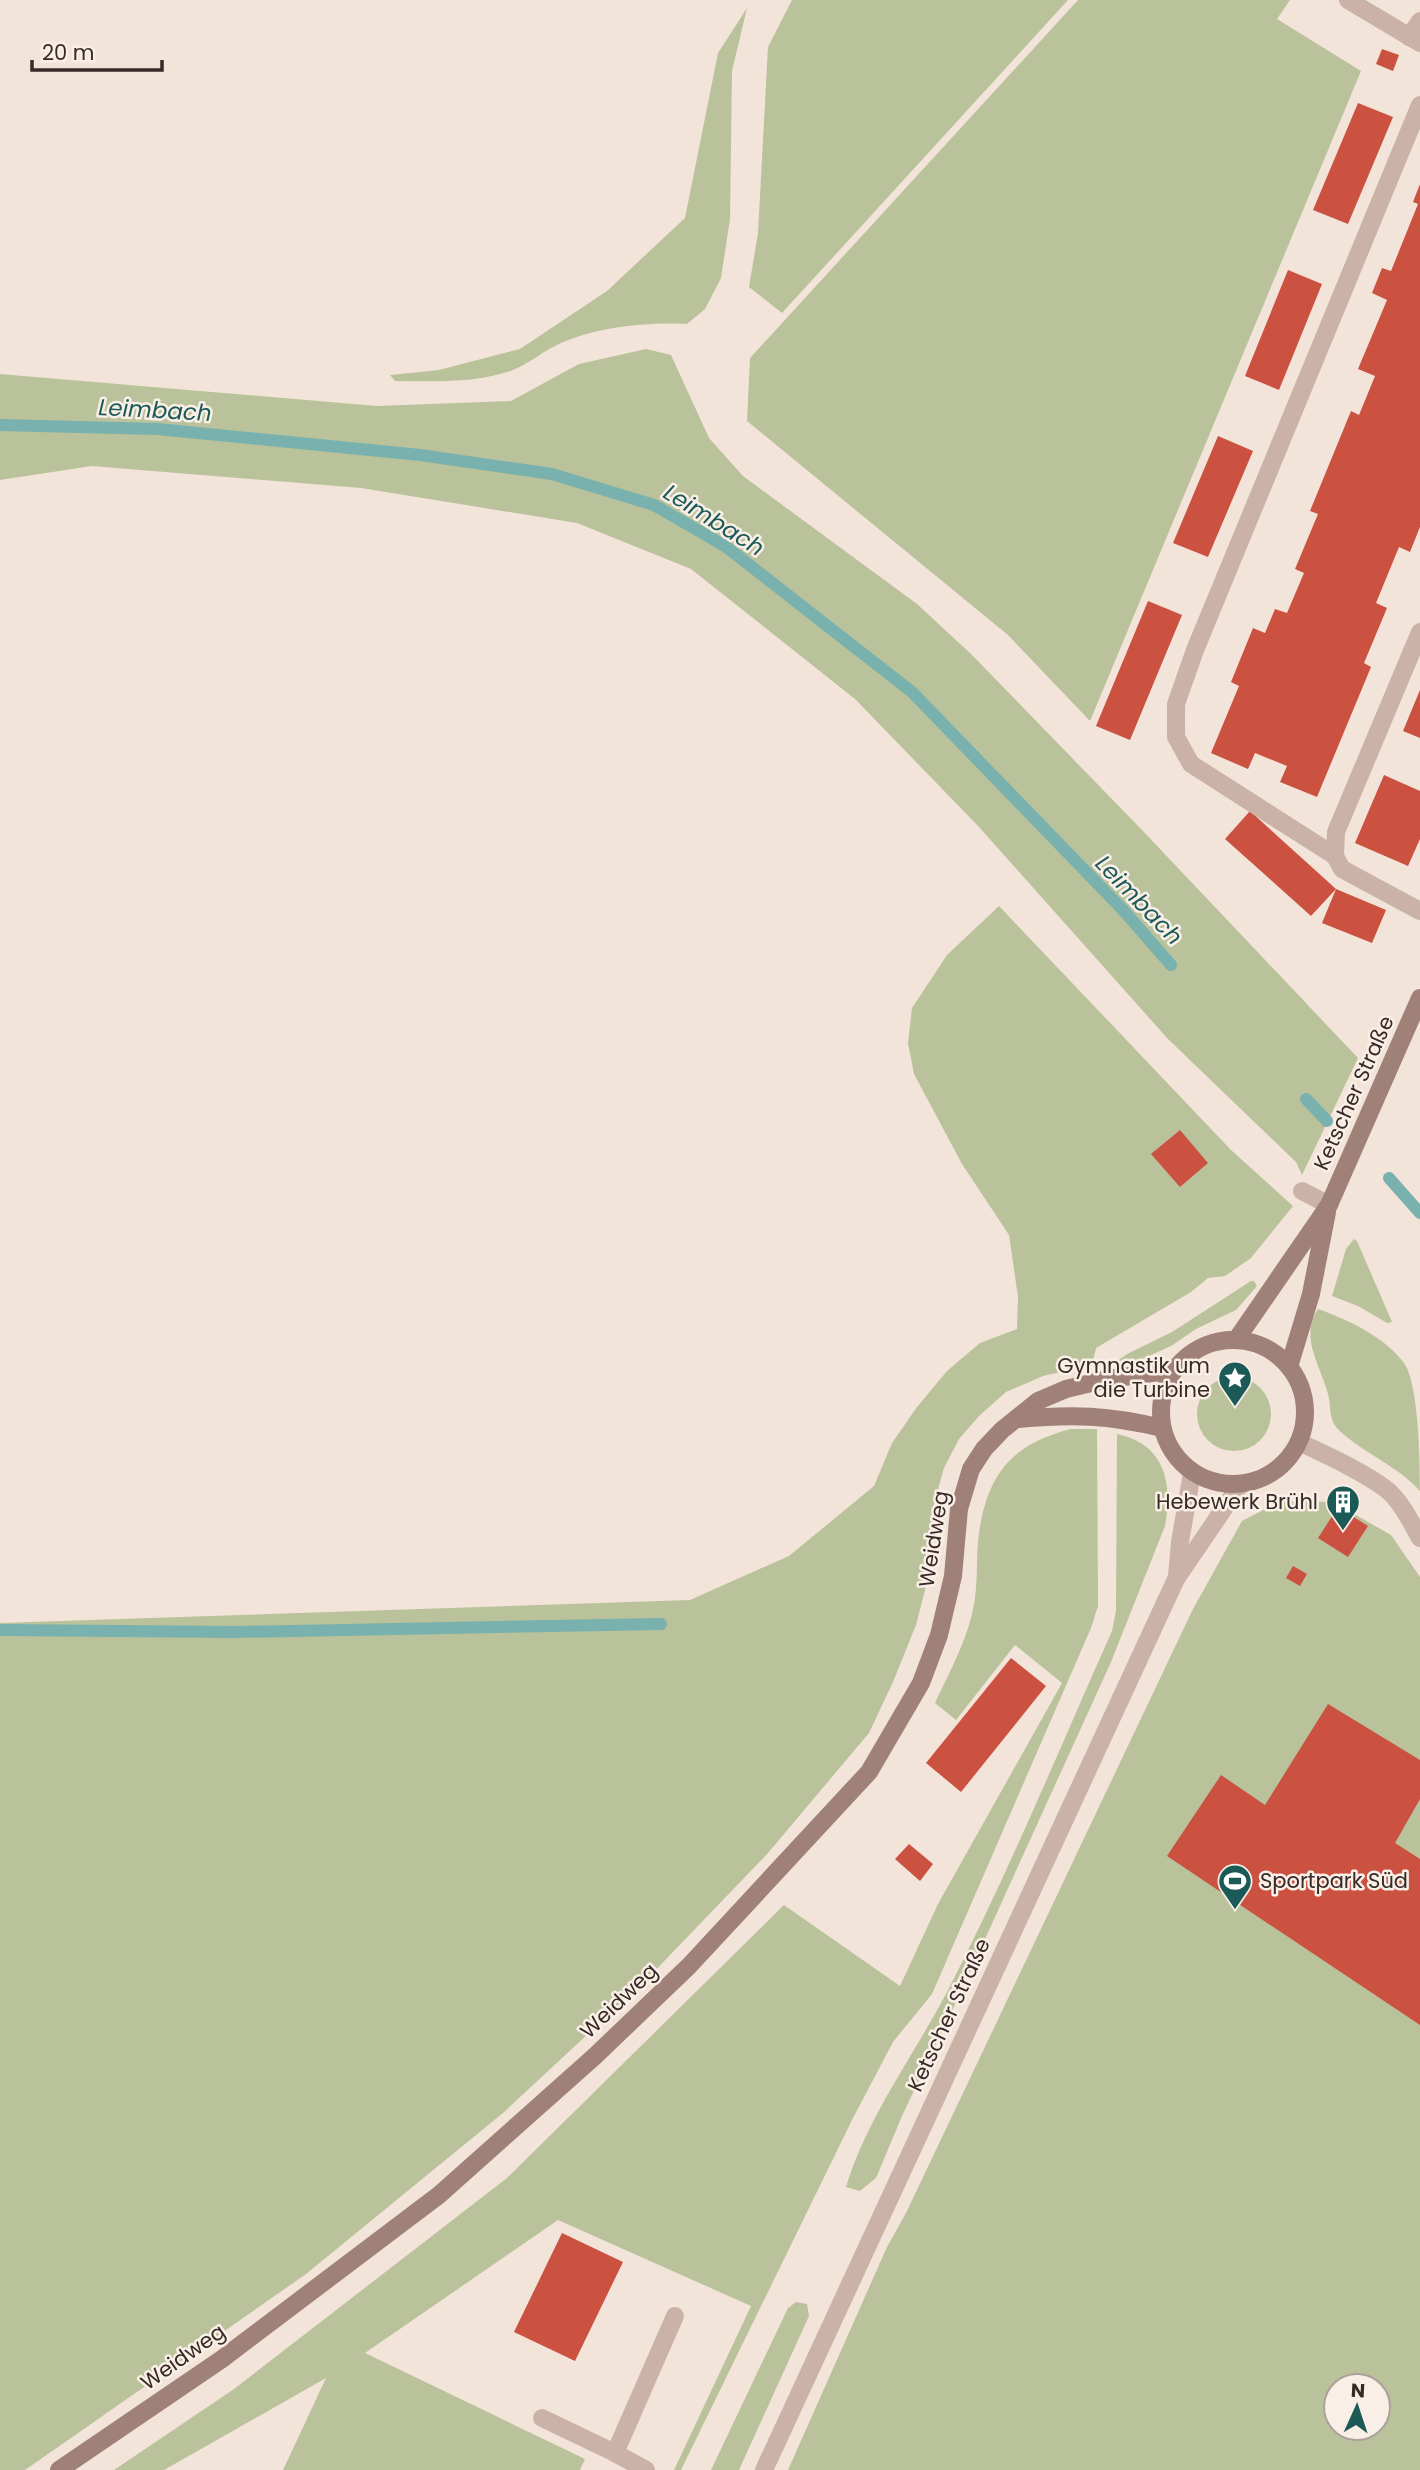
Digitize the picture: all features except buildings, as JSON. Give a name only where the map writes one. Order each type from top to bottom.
[{"type":"main road","name":"Ketscher Straße","points":[[1236,1340],[1329,1205],[1420,998]]},
{"type":"main road","name":"Ketscher Straße","points":[[1289,1367],[1311,1294],[1329,1205]]},
{"type":"main road","points":[[1236,1340],[1251,1342],[1279,1356],[1289,1367],[1302,1390],[1305,1416],[1299,1442],[1285,1463],[1275,1471],[1265,1478],[1240,1485],[1222,1484],[1192,1473],[1171,1451],[1162,1428],[1160,1408],[1164,1388],[1174,1370],[1191,1353],[1212,1343],[1236,1340]]},
{"type":"main road","name":"Weidweg","points":[[59,2470],[222,2359],[439,2195],[595,2056],[688,1966],[869,1772],[921,1683],[939,1636],[953,1576],[959,1509],[971,1469],[984,1449],[1002,1430],[1038,1401],[1066,1388],[1174,1370]]},
{"type":"main road","points":[[1018,1419],[1065,1415],[1107,1416],[1162,1428]]},
{"type":"street","points":[[1348,0],[1415,40],[1420,21]]},
{"type":"street","points":[[1420,106],[1195,650],[1176,704],[1176,737],[1191,764],[1335,856],[1342,869],[1420,911]]},
{"type":"street","points":[[1335,856],[1336,832],[1420,632]]},
{"type":"street","points":[[1302,1191],[1329,1205]]},
{"type":"street","points":[[1299,1442],[1388,1490],[1407,1514],[1420,1538]]},
{"type":"street","points":[[1176,1579],[1192,1473]]},
{"type":"street","points":[[1176,1579],[1240,1485]]},
{"type":"street","name":"Ketscher Straße","points":[[764,2470],[1176,1579]]},
{"type":"street","points":[[615,2453],[675,2316]]},
{"type":"street","points":[[541,2418],[646,2470]]},
{"type":"green space","points":[[792,0],[1068,0],[782,313],[749,287],[758,233],[768,47]]},
{"type":"green space","points":[[1078,0],[1290,0],[1277,19],[1361,71],[1090,721],[1008,635],[747,421],[750,358]]},
{"type":"green space","points":[[747,8],[732,71],[730,219],[721,278],[705,309],[687,324],[637,325],[586,334],[555,346],[519,368],[484,378],[395,381],[390,375],[439,370],[520,349],[607,291],[685,218],[718,53]]},
{"type":"green space","points":[[646,349],[671,355],[709,438],[743,476],[917,604],[971,654],[1358,1058],[1302,1175],[1296,1162],[1168,1039],[979,827],[855,699],[691,569],[577,523],[361,488],[92,466],[0,480],[0,374],[377,406],[511,401],[579,364]]},
{"type":"green space","points":[[999,906],[1231,1150],[1293,1206],[1251,1258],[1225,1276],[1208,1278],[1191,1292],[1096,1348],[1092,1365],[1043,1376],[1006,1392],[979,1416],[959,1439],[944,1468],[934,1504],[925,1590],[916,1625],[869,1733],[768,1853],[647,1979],[503,2113],[306,2274],[25,2470],[0,2470],[0,1623],[690,1600],[789,1556],[874,1486],[892,1443],[947,1371],[980,1343],[1017,1329],[1018,1297],[1009,1235],[962,1164],[914,1074],[908,1043],[912,1008],[947,955]]},
{"type":"green space","points":[[1354,1239],[1392,1322],[1387,1323],[1358,1306],[1332,1296],[1346,1249]]},
{"type":"green space","points":[[1251,1281],[1257,1286],[1236,1310],[1147,1357],[1124,1364],[1119,1360],[1172,1332]]},
{"type":"green space","points":[[1318,1309],[1376,1337],[1404,1363],[1416,1405],[1420,1491],[1402,1474],[1350,1440],[1334,1424],[1326,1387],[1311,1342],[1312,1320]]},
{"type":"green space","points":[[1227,1377],[1241,1377],[1255,1383],[1265,1393],[1271,1414],[1269,1428],[1255,1445],[1241,1451],[1227,1451],[1213,1445],[1203,1435],[1197,1421],[1197,1407],[1203,1393],[1213,1383]]},
{"type":"green space","points":[[1071,1429],[1097,1429],[1098,1606],[1091,1628],[932,1994],[893,2042],[852,2120],[681,2470],[674,2470],[751,2306],[558,2220],[365,2353],[585,2459],[580,2470],[283,2470],[326,2378],[164,2470],[114,2470],[234,2389],[507,2178],[784,1905],[900,1986],[938,1904],[1062,1683],[1015,1645],[956,1720],[935,1703],[959,1652],[973,1612],[979,1533],[989,1494],[1006,1464],[1018,1453],[1050,1435]]},
{"type":"green space","points":[[1117,1434],[1146,1447],[1162,1468],[1168,1495],[1165,1526],[1111,1662],[876,2178],[860,2191],[846,2187],[878,2112],[946,1994],[990,1905],[1112,1631],[1116,1611]]},
{"type":"green space","name":"Sportpark Süd","points":[[1281,1501],[1333,1502],[1391,1535],[1420,1577],[1420,2470],[788,2470],[887,2247],[906,2213],[1193,1609],[1242,1521]]},
{"type":"green space","points":[[796,2302],[807,2304],[809,2316],[739,2470],[711,2470],[788,2308]]},
{"type":"waterway","name":"Leimbach","points":[[0,425],[157,429],[420,455],[552,474],[654,505],[725,546],[912,692],[1124,911],[1171,965]]},
{"type":"waterway","name":"Leimbach","points":[[1306,1099],[1327,1121]]},
{"type":"waterway","name":"Leimbach","points":[[1389,1178],[1420,1213]]},
{"type":"waterway","points":[[0,1630],[235,1632],[661,1624]]},
{"type":"place","name":"Gymnastik um die Turbine","points":[[1235,1408]]},
{"type":"place","name":"Hebewerk Brühl","points":[[1343,1532]]},
{"type":"place","name":"Sportpark Süd","points":[[1235,1911]]}]
